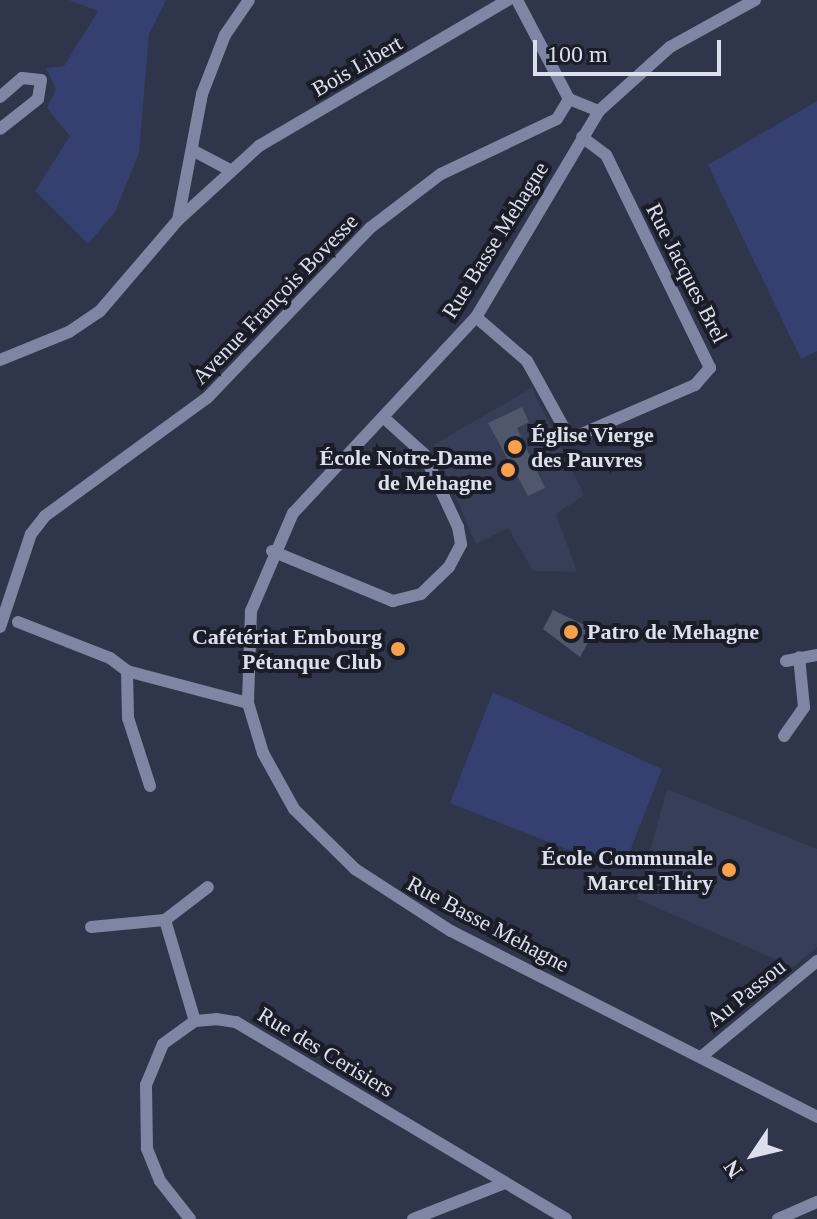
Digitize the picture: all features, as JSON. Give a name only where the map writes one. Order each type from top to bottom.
[{"type":"street","name":"Bois Libert","points":[[178,220],[212,64],[249,0]]},
{"type":"street","name":"Bois Libert","points":[[0,360],[69,332],[100,311],[178,220],[228,169],[508,0]]},
{"type":"street","points":[[517,0],[569,99],[599,111]]},
{"type":"street","name":"Rue Basse Mehagne","points":[[755,0],[670,47],[599,111],[476,317],[293,513],[272,551],[251,611],[248,703],[263,753],[294,809],[355,869],[451,931],[817,1117]]},
{"type":"street","points":[[0,97],[22,78],[41,80],[38,99],[0,129]]},
{"type":"street","name":"Avenue François Bovesse","points":[[1,618],[31,534],[45,516],[207,398],[370,228],[441,174],[557,119],[569,99]]},
{"type":"street","name":"Rue Jacques Brel","points":[[476,317],[527,361],[570,439],[695,385],[710,368],[606,155],[582,137]]},
{"type":"street","points":[[192,150],[228,169]]},
{"type":"street","points":[[272,551],[393,601],[421,594],[449,567],[461,544],[458,527],[424,454],[383,417]]},
{"type":"street","points":[[18,622],[100,653],[127,671],[248,703]]},
{"type":"street","points":[[784,736],[804,707],[792,659],[817,655]]},
{"type":"street","points":[[127,671],[128,718],[150,786]]},
{"type":"street","points":[[91,927],[165,920],[208,887]]},
{"type":"street","points":[[165,920],[195,1021],[163,1044],[152,1063],[142,1120],[160,1181],[190,1219]]},
{"type":"street","name":"Au Passou","points":[[701,1057],[817,961]]},
{"type":"street","name":"Rue des Cerisiers","points":[[195,1021],[236,1022],[566,1219]]},
{"type":"street","points":[[413,1219],[505,1183]]},
{"type":"street","points":[[778,1219],[817,1202]]},
{"type":"shaded area","points":[[69,0],[166,0],[149,34],[139,153],[115,212],[88,244],[35,191],[70,136],[47,108],[56,89],[46,68],[64,66],[98,11]]},
{"type":"shaded area","points":[[817,101],[817,351],[801,359],[708,165]]},
{"type":"shaded area","name":"École Notre-Dame de Mehagne","points":[[532,388],[584,495],[556,514],[577,572],[533,571],[508,528],[476,544],[433,445]]},
{"type":"shaded area","points":[[493,692],[662,769],[622,871],[450,803]]},
{"type":"shaded area","name":"École Communale Marcel Thiry","points":[[667,789],[817,849],[817,947],[793,967],[637,899]]},
{"type":"building","name":"Église Vierge des Pauvres","points":[[522,407],[529,422],[517,428],[545,488],[528,496],[488,423]]},
{"type":"building","name":"Patro de Mehagne","points":[[553,610],[595,630],[580,657],[543,629]]},
{"type":"place","name":"Église Vierge des Pauvres","points":[[515,447]]},
{"type":"place","name":"École Notre-Dame de Mehagne","points":[[508,470]]},
{"type":"place","name":"Patro de Mehagne","points":[[571,632]]},
{"type":"place","name":"Cafétériat Embourg Pétanque Club","points":[[398,649]]},
{"type":"place","name":"École Communale Marcel Thiry","points":[[729,870]]}]
